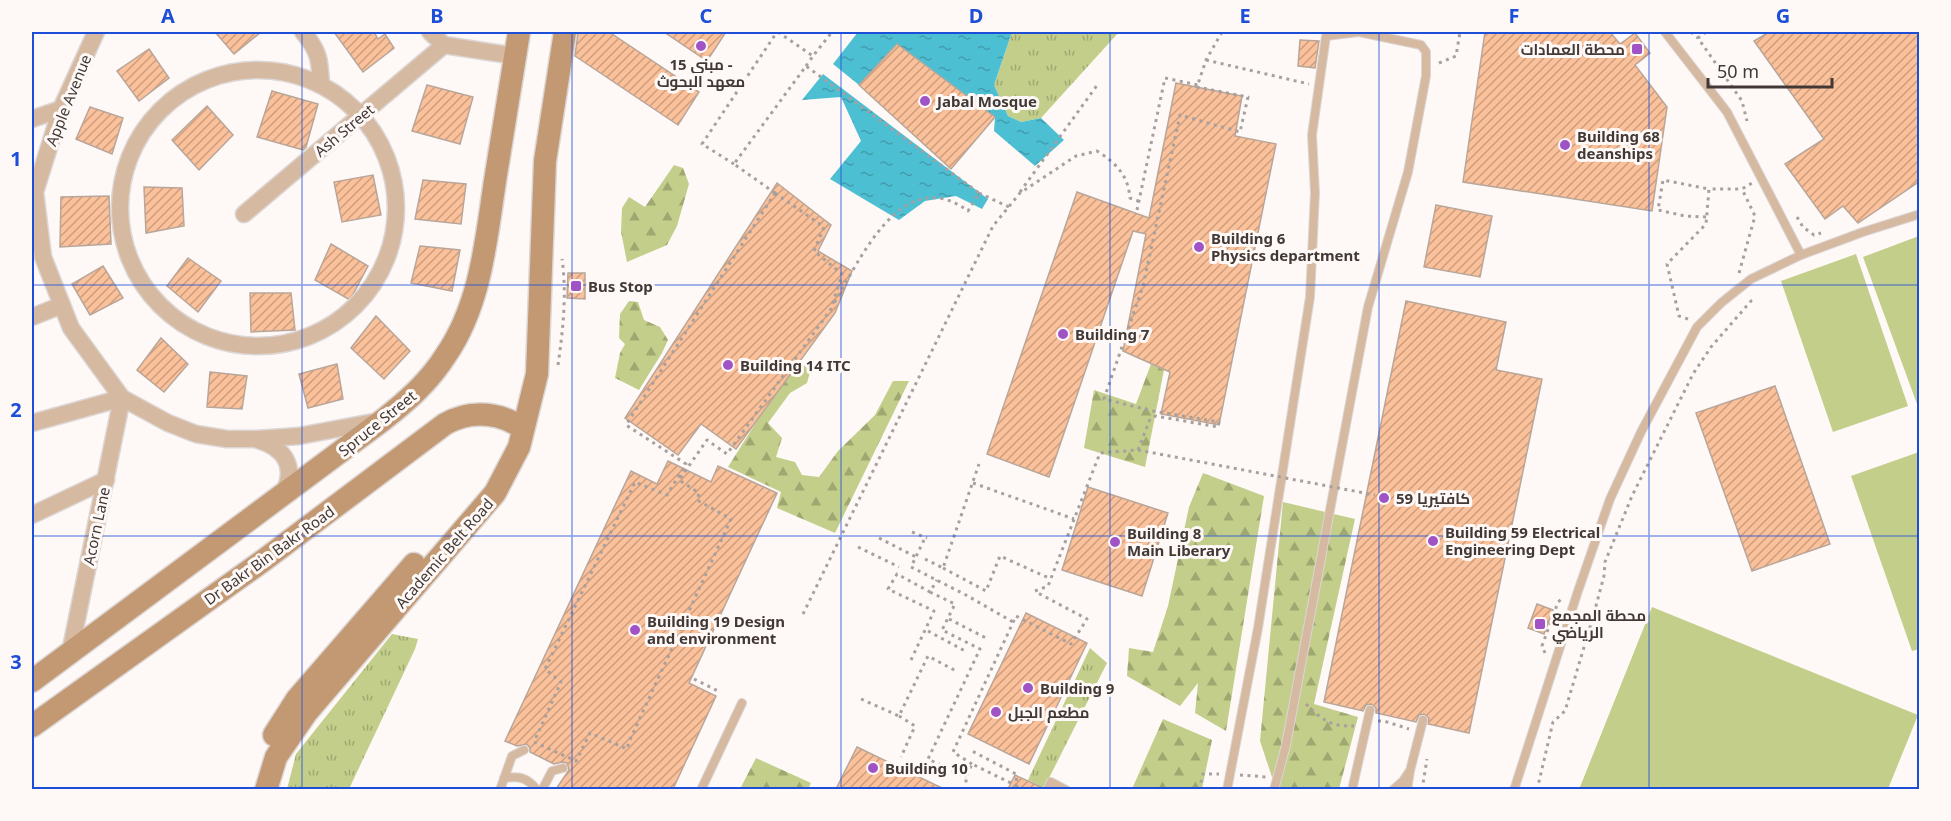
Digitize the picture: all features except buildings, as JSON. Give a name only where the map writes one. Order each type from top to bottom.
[{"type":"street","name":"Apple Avenue","points":[[96,32],[61,110],[35,192],[34,215],[43,256],[71,328],[122,398],[168,423],[196,434],[227,439],[299,436],[383,420]]},
{"type":"street","points":[[303,32],[319,56],[321,85]]},
{"type":"street","points":[[430,32],[444,45],[515,56]]},
{"type":"street","name":"Spruce Street","points":[[32,681],[383,420],[410,399],[428,380],[462,328],[474,296],[483,258],[519,32]]},
{"type":"street","name":"Academic Belt Road","points":[[255,789],[259,771],[277,730],[297,699],[479,490],[496,463],[514,423],[524,384],[530,177],[552,32]]},
{"type":"street","name":"Academic Belt Road","points":[[266,789],[276,757],[307,712],[495,493],[519,447],[537,374],[545,161],[565,32]]},
{"type":"street","name":"Ash Street","points":[[244,214],[444,45]]},
{"type":"street","points":[[241,70],[282,72],[321,85],[361,116],[383,150],[395,189],[394,230],[382,269],[359,303],[327,328],[289,343],[249,347],[208,338],[173,318],[145,288],[126,252],[119,211],[124,171],[141,133],[167,102],[202,81],[241,70]]},
{"type":"street","points":[[32,119],[61,110]]},
{"type":"street","points":[[32,317],[62,305]]},
{"type":"street","points":[[32,423],[122,398]]},
{"type":"street","name":"Acorn Lane","points":[[70,653],[122,398]]},
{"type":"street","name":"Dr Bakr Bin Bakr Road","points":[[32,726],[264,560],[454,418],[477,414],[502,417],[514,423]]},
{"type":"street","points":[[257,439],[277,448],[287,464],[290,473],[288,484],[281,496]]},
{"type":"street","points":[[32,515],[106,480]]},
{"type":"lane","points":[[1665,32],[1727,112],[1801,255]]},
{"type":"lane","points":[[1227,789],[1258,628],[1310,297],[1315,193],[1312,135],[1326,36],[1359,33],[1421,45],[1426,52],[1426,76],[1408,172],[1368,307],[1286,745],[1274,789]]},
{"type":"lane","points":[[1516,789],[1578,591],[1610,500],[1641,432],[1697,327],[1721,303],[1751,279],[1801,255],[1920,214]]},
{"type":"lane","points":[[701,789],[742,703]]},
{"type":"lane","points":[[1352,789],[1370,710]]},
{"type":"lane","points":[[1407,789],[1423,720]]},
{"type":"lane","points":[[500,789],[512,756],[524,750]]},
{"type":"lane","points":[[542,789],[552,771],[563,768]]},
{"type":"lane","points":[[1393,789],[1410,771]]},
{"type":"lane","points":[[504,778],[522,777],[537,789]]},
{"type":"lane","points":[[1047,789],[1051,782],[1066,789]]},
{"type":"path","points":[[813,56],[778,32],[702,144],[824,227],[814,251],[842,274],[831,309]]},
{"type":"path","points":[[734,164],[832,32]]},
{"type":"path","points":[[1198,85],[1206,60],[1221,32]]},
{"type":"path","points":[[1432,65],[1456,56],[1460,32]]},
{"type":"path","points":[[1691,32],[1698,38],[1742,101],[1747,123]]},
{"type":"path","points":[[1698,38],[1706,32]]},
{"type":"path","points":[[1206,60],[1310,84]]},
{"type":"path","points":[[806,66],[979,193],[1008,208]]},
{"type":"path","points":[[1137,210],[1165,78],[1248,97],[1240,132],[1180,115],[1143,286],[1104,399],[1153,411],[1219,422],[1218,427],[1156,416],[1150,419],[1138,450]]},
{"type":"path","points":[[1008,208],[1098,84]]},
{"type":"path","points":[[803,614],[993,226],[1020,193],[1076,156],[1097,152],[1112,161],[1129,184],[1130,198],[1141,202]]},
{"type":"path","points":[[1706,217],[1685,216],[1658,210],[1663,180],[1709,189],[1742,189]]},
{"type":"path","points":[[1689,319],[1679,316],[1667,264],[1706,224],[1709,189]]},
{"type":"path","points":[[775,193],[626,424],[686,464],[667,495],[635,482],[545,669],[561,682],[534,742],[576,761],[590,733],[627,749],[731,519],[697,500],[699,493],[680,480],[706,440],[727,454],[831,309],[875,235],[891,216],[913,201],[937,196],[960,205],[968,211],[979,193]]},
{"type":"path","points":[[1792,209],[1803,228],[1815,235],[1825,232]]},
{"type":"path","points":[[1537,789],[1552,722],[1565,711],[1595,607],[1605,562],[1632,496],[1693,374],[1711,347],[1751,301]]},
{"type":"path","points":[[972,751],[1016,774],[1017,786],[952,752],[1016,616],[1071,644],[1087,620],[1035,591],[1048,586],[1100,453],[1138,450],[1375,495]]},
{"type":"path","points":[[943,567],[980,464]]},
{"type":"path","points":[[972,483],[1074,519]]},
{"type":"path","points":[[1343,499],[1345,487]]},
{"type":"path","points":[[912,532],[925,539],[911,567],[1012,622]]},
{"type":"path","points":[[879,538],[916,556]]},
{"type":"path","points":[[858,547],[898,567]]},
{"type":"path","points":[[925,559],[986,591],[1000,556],[1051,579]]},
{"type":"path","points":[[910,660],[934,611],[888,589],[897,574],[955,604],[942,630],[980,649],[928,759],[966,777]]},
{"type":"path","points":[[930,592],[937,580]]},
{"type":"path","points":[[949,619],[988,639]]},
{"type":"path","points":[[928,631],[967,652]]},
{"type":"path","points":[[899,716],[928,656],[956,671]]},
{"type":"path","points":[[694,679],[720,692]]},
{"type":"path","points":[[861,699],[915,726],[901,757]]},
{"type":"path","points":[[1304,706],[1305,702],[1317,716],[1330,724],[1341,727],[1355,726],[1368,721],[1384,721],[1420,732]]},
{"type":"path","points":[[1422,789],[1428,758]]},
{"type":"path","points":[[966,789],[966,777],[972,764]]},
{"type":"path","points":[[1199,789],[1203,774],[1277,779]]},
{"type":"green space","points":[[1012,32],[1119,32],[1041,118],[1021,122],[1008,116],[994,85]]},
{"type":"green space","points":[[674,165],[683,168],[689,184],[677,226],[667,245],[627,262],[621,232],[622,208],[629,197],[645,207]]},
{"type":"green space","points":[[1919,236],[1920,403],[1917,404],[1863,257]]},
{"type":"green space","points":[[1856,254],[1908,406],[1833,432],[1781,281]]},
{"type":"green space","points":[[629,301],[638,302],[644,320],[660,327],[668,340],[639,390],[615,378],[620,353],[625,344],[619,338],[620,314]]},
{"type":"green space","points":[[796,359],[811,368],[807,383],[790,393],[768,423],[782,438],[776,457],[795,462],[802,475],[819,477],[838,451],[875,415],[893,381],[909,381],[835,533],[777,508],[781,492],[728,467]]},
{"type":"green space","points":[[1151,364],[1164,370],[1145,467],[1084,448],[1094,390],[1136,404]]},
{"type":"green space","points":[[1919,452],[1920,649],[1912,651],[1851,476]]},
{"type":"green space","points":[[1203,473],[1264,496],[1226,731],[1195,713],[1198,683],[1180,706],[1127,676],[1129,648],[1153,652],[1168,606],[1189,507]]},
{"type":"green space","points":[[1283,502],[1355,519],[1314,704],[1358,717],[1339,789],[1276,789],[1260,741]]},
{"type":"green space","points":[[1652,607],[1918,715],[1888,789],[1587,790],[1580,787]]},
{"type":"green space","points":[[392,634],[418,639],[349,789],[287,789],[296,754]]},
{"type":"green space","points":[[1090,648],[1107,663],[1044,788],[1028,780]]},
{"type":"green space","points":[[1163,719],[1212,740],[1202,789],[1132,789]]},
{"type":"green space","points":[[756,758],[811,783],[808,789],[740,789]]},
{"type":"water","points":[[858,32],[1012,32],[994,85],[1008,116],[1021,122],[1041,118],[1064,140],[1035,166],[994,131],[995,117],[897,45],[859,85],[833,64]]},
{"type":"water","points":[[823,74],[988,199],[982,209],[956,196],[925,201],[899,220],[830,179],[861,141],[841,97],[802,100]]},
{"type":"place","name":"مبنى 15 - معهد البحوث","points":[[701,46]]},
{"type":"place","name":"محطة العمادات","points":[[1637,49]]},
{"type":"place","name":"Jabal Mosque","points":[[925,101]]},
{"type":"place","name":"Building 68 deanships","points":[[1565,145]]},
{"type":"place","name":"Building 6 Physics department","points":[[1199,247]]},
{"type":"place","name":"Bus Stop","points":[[576,286]]},
{"type":"place","name":"Building 7","points":[[1063,334]]},
{"type":"place","name":"Building 14 ITC","points":[[728,365]]},
{"type":"place","name":"كافتيريا 59","points":[[1384,498]]},
{"type":"place","name":"Building 59 Electrical Engineering Dept","points":[[1433,541]]},
{"type":"place","name":"Building 8 Main Liberary","points":[[1115,542]]},
{"type":"place","name":"محطة المجمع الرياضي","points":[[1540,624]]},
{"type":"place","name":"Building 19 Design and environment","points":[[635,630]]},
{"type":"place","name":"Building 9","points":[[1028,688]]},
{"type":"place","name":"مطعم الجبل","points":[[996,712]]},
{"type":"place","name":"Building 10","points":[[873,768]]}]
